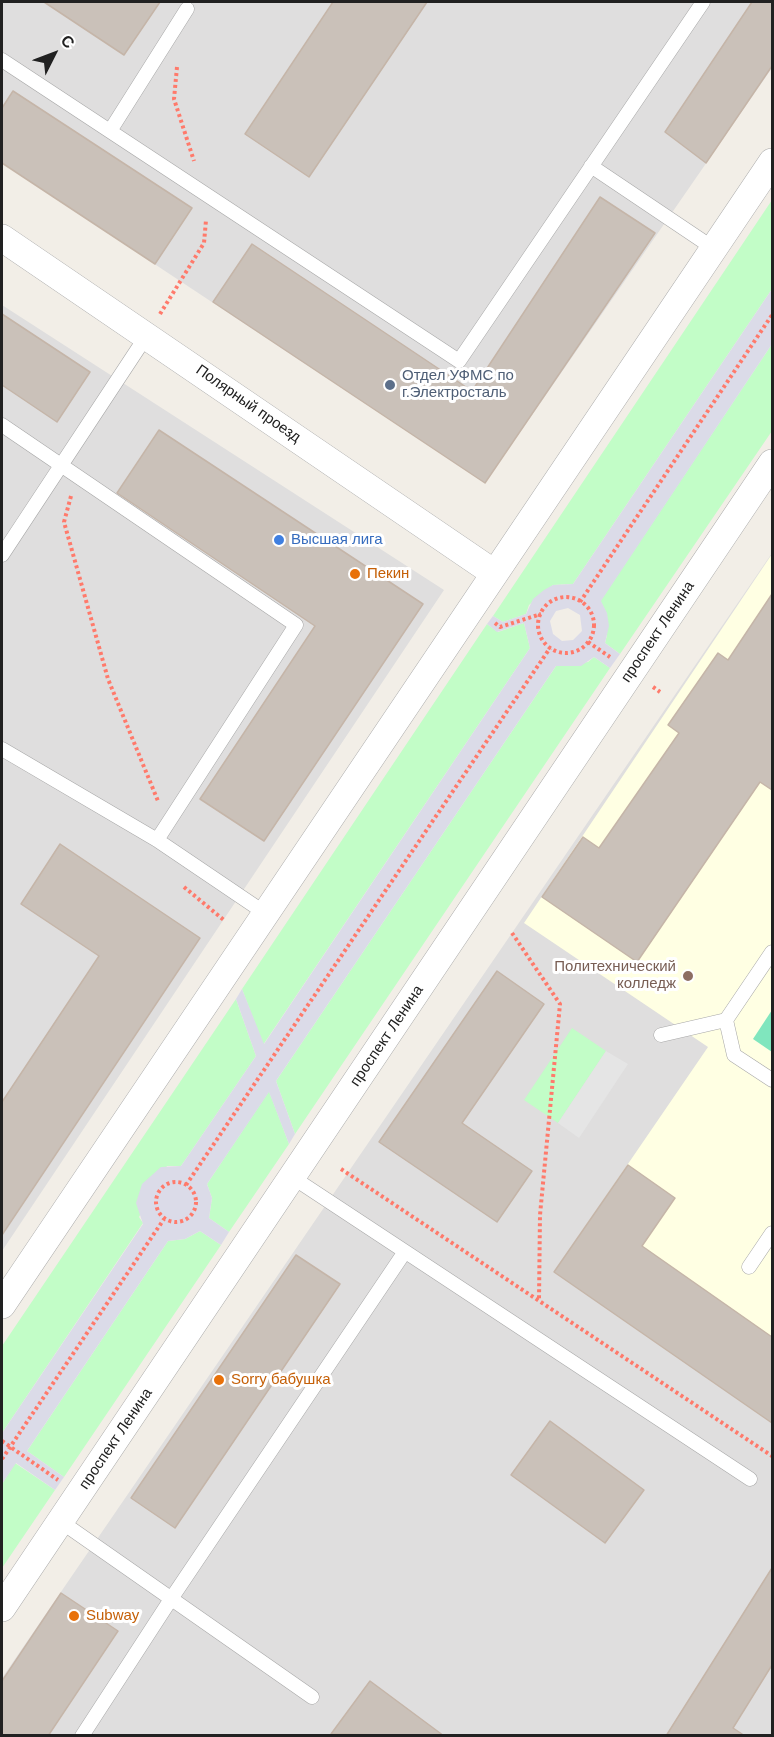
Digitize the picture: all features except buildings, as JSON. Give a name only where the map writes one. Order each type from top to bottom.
[{"type":"street","points":[[2,1305],[772,162]]},
{"type":"street","name":"Полярный проезд","points":[[2,238],[494,573]]},
{"type":"street","name":"проспект Ленина","points":[[2,1608],[772,463]]},
{"type":"lane","points":[[2,60],[459,361],[703,2]]},
{"type":"lane","points":[[110,131],[185,4]]},
{"type":"lane","points":[[591,166],[713,248]]},
{"type":"lane","points":[[2,555],[147,335]]},
{"type":"lane","points":[[2,425],[296,625],[157,840]]},
{"type":"lane","points":[[2,749],[157,840],[265,913]]},
{"type":"lane","points":[[661,1035],[726,1020],[772,952]]},
{"type":"lane","points":[[726,1020],[734,1055],[772,1080]]},
{"type":"lane","points":[[292,1177],[750,1479]]},
{"type":"lane","points":[[749,1267],[772,1233]]},
{"type":"lane","points":[[82,1736],[171,1599],[404,1253]]},
{"type":"lane","points":[[60,1521],[312,1697]]},
{"type":"path","points":[[147,335],[204,243],[208,196],[174,99]]},
{"type":"path","points":[[580,602],[772,315]]},
{"type":"path","points":[[76,476],[64,522],[108,679],[162,811],[166,827]]},
{"type":"path","points":[[500,627],[541,614],[555,599],[570,598],[580,602],[592,616],[591,637],[585,645],[573,652],[561,653],[550,648],[538,629],[541,614]]},
{"type":"path","points":[[186,1185],[550,648]]},
{"type":"path","points":[[170,849],[177,881],[225,921]]},
{"type":"path","points":[[512,933],[560,1004],[540,1215],[539,1300]]},
{"type":"path","points":[[340,1169],[772,1456]]},
{"type":"path","points":[[172,1183],[186,1185],[195,1197],[193,1214],[182,1222],[164,1219],[157,1208],[156,1200],[161,1189],[172,1183]]},
{"type":"path","points":[[2,1459],[164,1219]]},
{"type":"shaded area","points":[[2,2],[772,2],[772,68],[485,483],[2,163]]},
{"type":"shaded area","points":[[772,289],[772,344],[601,601],[607,613],[609,626],[605,643],[620,654],[610,668],[594,657],[581,666],[556,666],[276,1081],[295,1134],[289,1144],[269,1092],[207,1184],[212,1198],[209,1218],[229,1232],[221,1245],[200,1231],[185,1239],[168,1241],[27,1451],[64,1477],[55,1490],[16,1463],[2,1484],[2,1433],[143,1224],[136,1203],[142,1184],[161,1167],[181,1166],[256,1056],[236,999],[242,989],[264,1044],[530,648],[524,623],[497,632],[487,624],[493,616],[503,622],[526,614],[533,599],[553,585],[573,584]],"holes":[[[568,608],[580,615],[582,631],[573,640],[562,641],[553,634],[550,621],[556,611]]]},
{"type":"shaded area","points":[[2,305],[444,590],[2,1251]]},
{"type":"shaded area","points":[[772,553],[772,1735],[2,1736],[2,1678]]},
{"type":"shaded area","name":"Политехнический колледж","points":[[772,554],[772,1423],[554,1272],[708,1047],[524,923]]},
{"type":"shaded area","points":[[606,1051],[628,1064],[579,1138],[558,1123]]},
{"type":"green space","points":[[772,200],[772,289],[573,584],[553,585],[529,605],[526,614],[503,622],[493,616]]},
{"type":"green space","points":[[772,344],[772,431],[620,654],[605,643],[607,635],[600,601]]},
{"type":"green space","points":[[524,623],[530,648],[263,1045],[242,989],[487,624],[498,632]]},
{"type":"green space","points":[[594,657],[610,668],[295,1134],[276,1081],[556,666],[588,662]]},
{"type":"green space","points":[[236,999],[256,1056],[181,1166],[167,1166],[139,1217],[143,1223],[2,1433],[2,1346]]},
{"type":"green space","points":[[772,1010],[772,1052],[753,1039]]},
{"type":"green space","points":[[572,1028],[606,1051],[558,1123],[524,1100]]},
{"type":"green space","points":[[269,1091],[289,1144],[229,1232],[209,1218],[212,1198],[207,1184]]},
{"type":"green space","points":[[200,1231],[221,1245],[64,1477],[27,1451],[168,1241],[185,1239]]},
{"type":"green space","points":[[15,1463],[55,1490],[2,1568],[2,1484]]},
{"type":"place","name":"Отдел УФМС по г.Электросталь","points":[[390,385]]},
{"type":"place","name":"Высшая лига","points":[[279,540]]},
{"type":"place","name":"Пекин","points":[[355,574]]},
{"type":"place","name":"Политехнический колледж","points":[[688,976]]},
{"type":"place","name":"Sorry бабушка","points":[[219,1380]]},
{"type":"place","name":"Subway","points":[[74,1616]]}]
